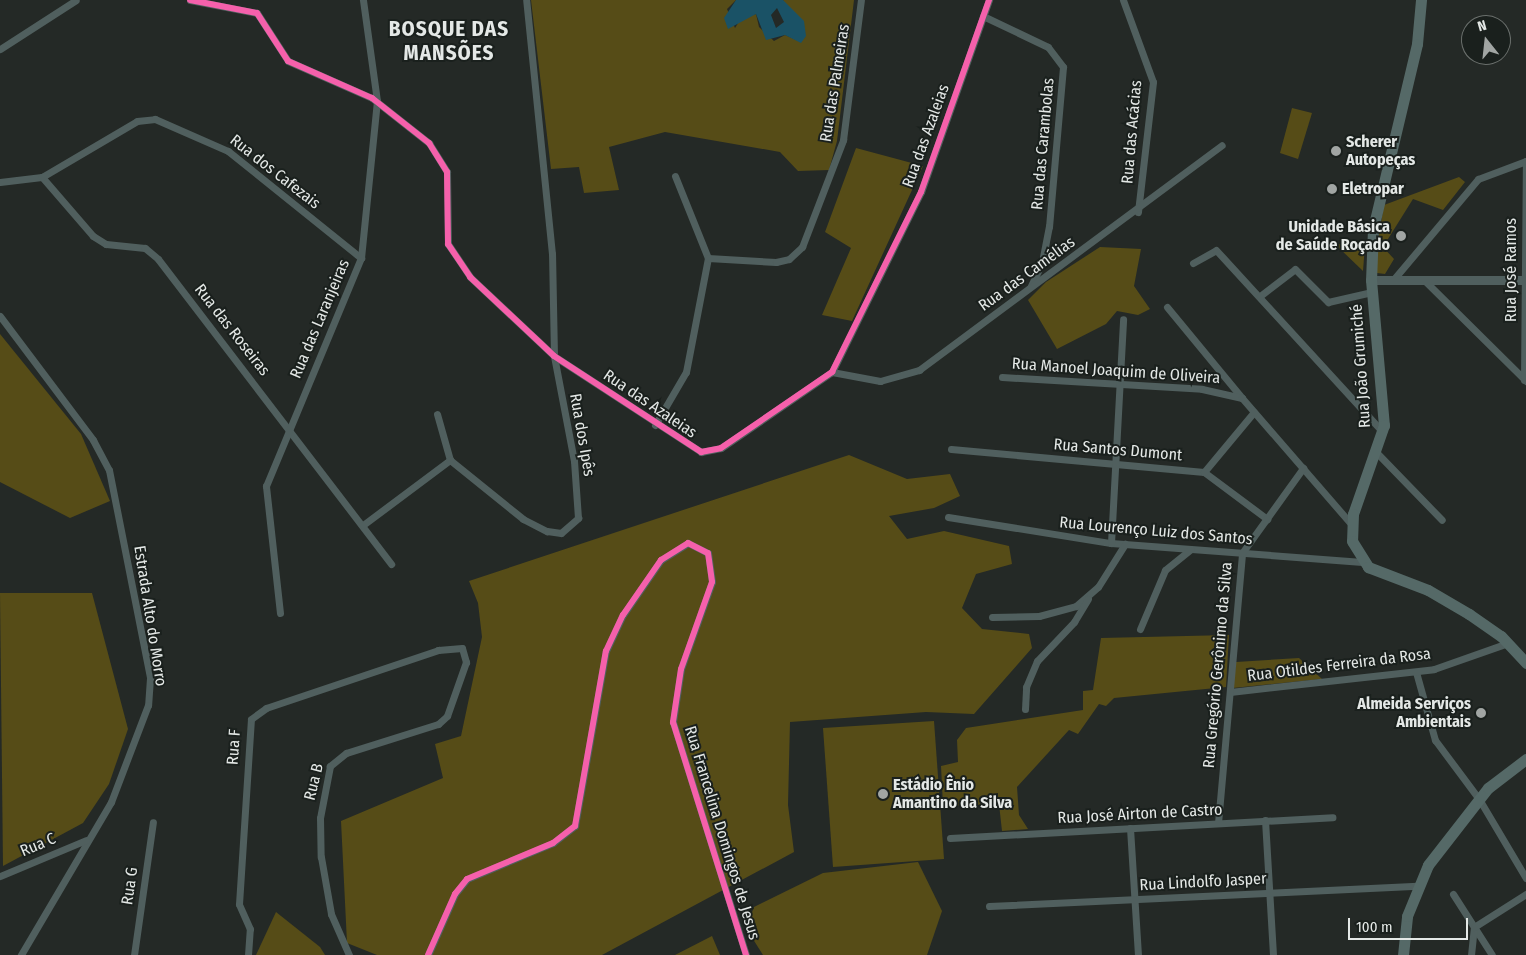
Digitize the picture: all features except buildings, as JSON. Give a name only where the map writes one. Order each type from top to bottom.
[{"type":"main road","name":"Rua João Grumiché","points":[[1362,562],[1354,547],[1351,524],[1383,432],[1371,280],[1376,211],[1417,44],[1421,0]]},
{"type":"main road","points":[[1362,562],[1435,594],[1508,643],[1526,663]]},
{"type":"main road","points":[[1403,955],[1407,916],[1418,886],[1433,857],[1479,799],[1526,759]]},
{"type":"street","points":[[0,48],[76,0]]},
{"type":"street","name":"Rua das Azaleias","points":[[190,0],[257,13],[288,61],[376,101],[429,143],[444,160],[445,218],[456,262],[554,356],[690,449],[712,451],[832,372],[921,192],[989,0]]},
{"type":"street","name":"Rua das Laranjeiras","points":[[280,612],[266,486],[361,258],[376,101],[363,0]]},
{"type":"street","name":"Rua dos Ipês","points":[[450,460],[523,519],[555,534],[574,525],[578,495],[554,356],[552,254],[526,0]]},
{"type":"street","name":"Rua das Palmeiras","points":[[708,258],[776,262],[789,259],[802,246],[843,140],[861,0]]},
{"type":"street","name":"Rua das Acácias","points":[[1123,0],[1153,82],[1138,212]]},
{"type":"street","name":"Rua das Carambolas","points":[[983,16],[1048,47],[1063,67],[1049,226],[1042,263],[1029,288]]},
{"type":"street","name":"Rua dos Cafezais","points":[[0,182],[42,176],[137,121],[155,119],[228,151],[361,258]]},
{"type":"street","name":"Rua das Camélias","points":[[832,372],[871,381],[911,374],[1138,212],[1222,145]]},
{"type":"street","points":[[1393,280],[1478,179],[1526,161]]},
{"type":"street","name":"Rua José Ramos","points":[[1525,381],[1526,161]]},
{"type":"street","name":"Rua das Roseiras","points":[[42,176],[99,241],[152,252],[290,427],[391,564]]},
{"type":"street","points":[[655,425],[686,372],[708,258],[676,176]]},
{"type":"street","points":[[1194,263],[1216,250],[1383,432]]},
{"type":"street","points":[[1260,296],[1295,269],[1328,302],[1372,292]]},
{"type":"street","points":[[1371,280],[1526,280]]},
{"type":"street","points":[[1424,280],[1525,381]]},
{"type":"street","points":[[1167,307],[1242,398],[1351,524]]},
{"type":"street","name":"Estrada Alto do Morro","points":[[0,316],[93,440],[109,470],[150,678],[148,705],[111,802],[86,840],[21,955]]},
{"type":"street","points":[[1111,543],[1118,463],[1119,383],[1123,319]]},
{"type":"street","name":"Rua Manoel Joaquim de Oliveira","points":[[1002,377],[1202,389],[1242,398]]},
{"type":"street","points":[[1204,472],[1254,412]]},
{"type":"street","points":[[363,526],[450,460],[437,414]]},
{"type":"street","name":"Rua Santos Dumont","points":[[951,449],[1204,472],[1267,519]]},
{"type":"street","points":[[1377,453],[1442,520]]},
{"type":"street","name":"Rua Gregório Gerônimo da Silva","points":[[1218,823],[1242,553],[1303,468]]},
{"type":"street","name":"Rua Lourenço Luiz dos Santos","points":[[948,517],[1111,543],[1362,562]]},
{"type":"street","name":"Rua Francelina Domingos de Jesus","points":[[428,955],[455,894],[467,879],[554,843],[575,826],[597,684],[606,651],[623,615],[661,560],[688,543],[708,553],[712,582],[681,669],[674,722],[746,955]]},
{"type":"street","points":[[1025,709],[1028,680],[1036,661],[1074,622],[1125,544]]},
{"type":"street","points":[[1140,629],[1165,570],[1191,549]]},
{"type":"street","points":[[992,617],[1055,614],[1090,596]]},
{"type":"street","name":"Rua Otildes Ferreira da Rosa","points":[[1230,692],[1416,672],[1451,665],[1508,643]]},
{"type":"street","name":"Rua F","points":[[248,955],[250,928],[240,904],[250,719],[266,708],[446,648],[462,648],[466,662]]},
{"type":"street","name":"Rua B","points":[[349,955],[331,914],[320,857],[320,818],[330,766],[346,753],[438,724],[447,716],[466,662]]},
{"type":"street","points":[[1416,672],[1435,740],[1479,799],[1526,878]]},
{"type":"street","name":"Rua José Airton de Castro","points":[[950,838],[1332,817]]},
{"type":"street","points":[[1266,820],[1274,955]]},
{"type":"street","name":"Rua G","points":[[134,955],[153,822]]},
{"type":"street","points":[[1130,828],[1138,955]]},
{"type":"street","name":"Rua C","points":[[0,876],[86,840]]},
{"type":"street","name":"Rua Lindolfo Jasper","points":[[990,906],[1418,886]]},
{"type":"street","points":[[1453,894],[1492,955]]},
{"type":"street","points":[[1474,927],[1526,894]]},
{"type":"street","points":[[1471,955],[1474,927]]},
{"type":"shaded area","points":[[531,0],[736,0],[727,9],[735,28],[740,20],[756,14],[759,27],[774,41],[785,35],[801,42],[783,0],[854,0],[837,141],[829,170],[798,171],[780,152],[665,132],[609,147],[619,190],[584,193],[579,167],[551,169]]},
{"type":"shaded area","points":[[1292,108],[1312,113],[1298,159],[1280,153]]},
{"type":"shaded area","points":[[856,148],[923,166],[852,321],[822,315],[851,248],[825,232]]},
{"type":"shaded area","points":[[1459,177],[1465,182],[1443,210],[1413,199],[1383,247],[1394,259],[1385,274],[1377,273],[1374,263],[1384,205]]},
{"type":"shaded area","points":[[1337,244],[1365,245],[1363,271],[1337,246]]},
{"type":"shaded area","points":[[1100,247],[1141,249],[1134,286],[1150,309],[1138,315],[1117,311],[1106,324],[1057,349],[1028,300],[1046,282]]},
{"type":"shaded area","points":[[0,334],[81,434],[110,501],[70,518],[0,482]]},
{"type":"shaded area","points":[[849,455],[907,479],[950,474],[960,496],[934,508],[889,516],[907,539],[944,531],[1009,546],[1012,564],[976,574],[962,608],[982,629],[1029,634],[1032,648],[974,714],[926,712],[790,722],[788,805],[794,852],[602,955],[377,955],[347,943],[341,821],[443,778],[435,744],[461,736],[482,637],[478,603],[469,581]]},
{"type":"shaded area","points":[[0,593],[92,593],[128,729],[109,784],[83,823],[3,866]]},
{"type":"shaded area","points":[[1229,635],[1226,687],[1114,698],[1106,706],[1099,704],[1078,734],[1069,730],[1017,787],[1019,815],[1028,829],[1002,831],[999,804],[943,806],[941,766],[958,762],[957,740],[966,728],[1083,710],[1083,691],[1093,690],[1101,638]]},
{"type":"shaded area","points":[[1299,658],[1322,679],[1233,688],[1236,662]]},
{"type":"shaded area","name":"Estádio Ênio Amantino da Silva","points":[[934,721],[944,859],[833,867],[823,728]]},
{"type":"shaded area","points":[[918,862],[942,911],[927,955],[763,955],[746,928],[754,907],[823,873]]},
{"type":"shaded area","points":[[276,912],[320,947],[325,955],[256,955]]},
{"type":"shaded area","points":[[712,936],[720,955],[675,955]]},
{"type":"water","points":[[736,0],[783,0],[804,21],[806,36],[801,43],[785,35],[766,40],[756,14],[728,29],[724,18]],"holes":[[[777,8],[784,22],[776,28],[771,15]]]},
{"type":"cycle path","points":[[190,0],[257,13],[288,61],[372,98],[429,143],[447,172],[448,244],[470,277],[554,356],[701,452],[721,448],[832,372],[921,192],[989,0]]},
{"type":"cycle path","points":[[428,955],[455,894],[467,879],[553,843],[575,826],[606,651],[623,615],[661,560],[688,543],[708,553],[712,582],[681,669],[673,722],[746,955]]},
{"type":"place","name":"Scherer Autopeças","points":[[1336,151]]},
{"type":"place","name":"Eletropar","points":[[1332,189]]},
{"type":"place","name":"Unidade Básica de Saúde Roçado","points":[[1401,236]]},
{"type":"place","name":"Almeida Serviços Ambientais","points":[[1481,713]]},
{"type":"place","name":"Estádio Ênio Amantino da Silva","points":[[883,794]]},
{"type":"district","name":"BOSQUE DAS MANSÕES","points":[[449,41]]}]
